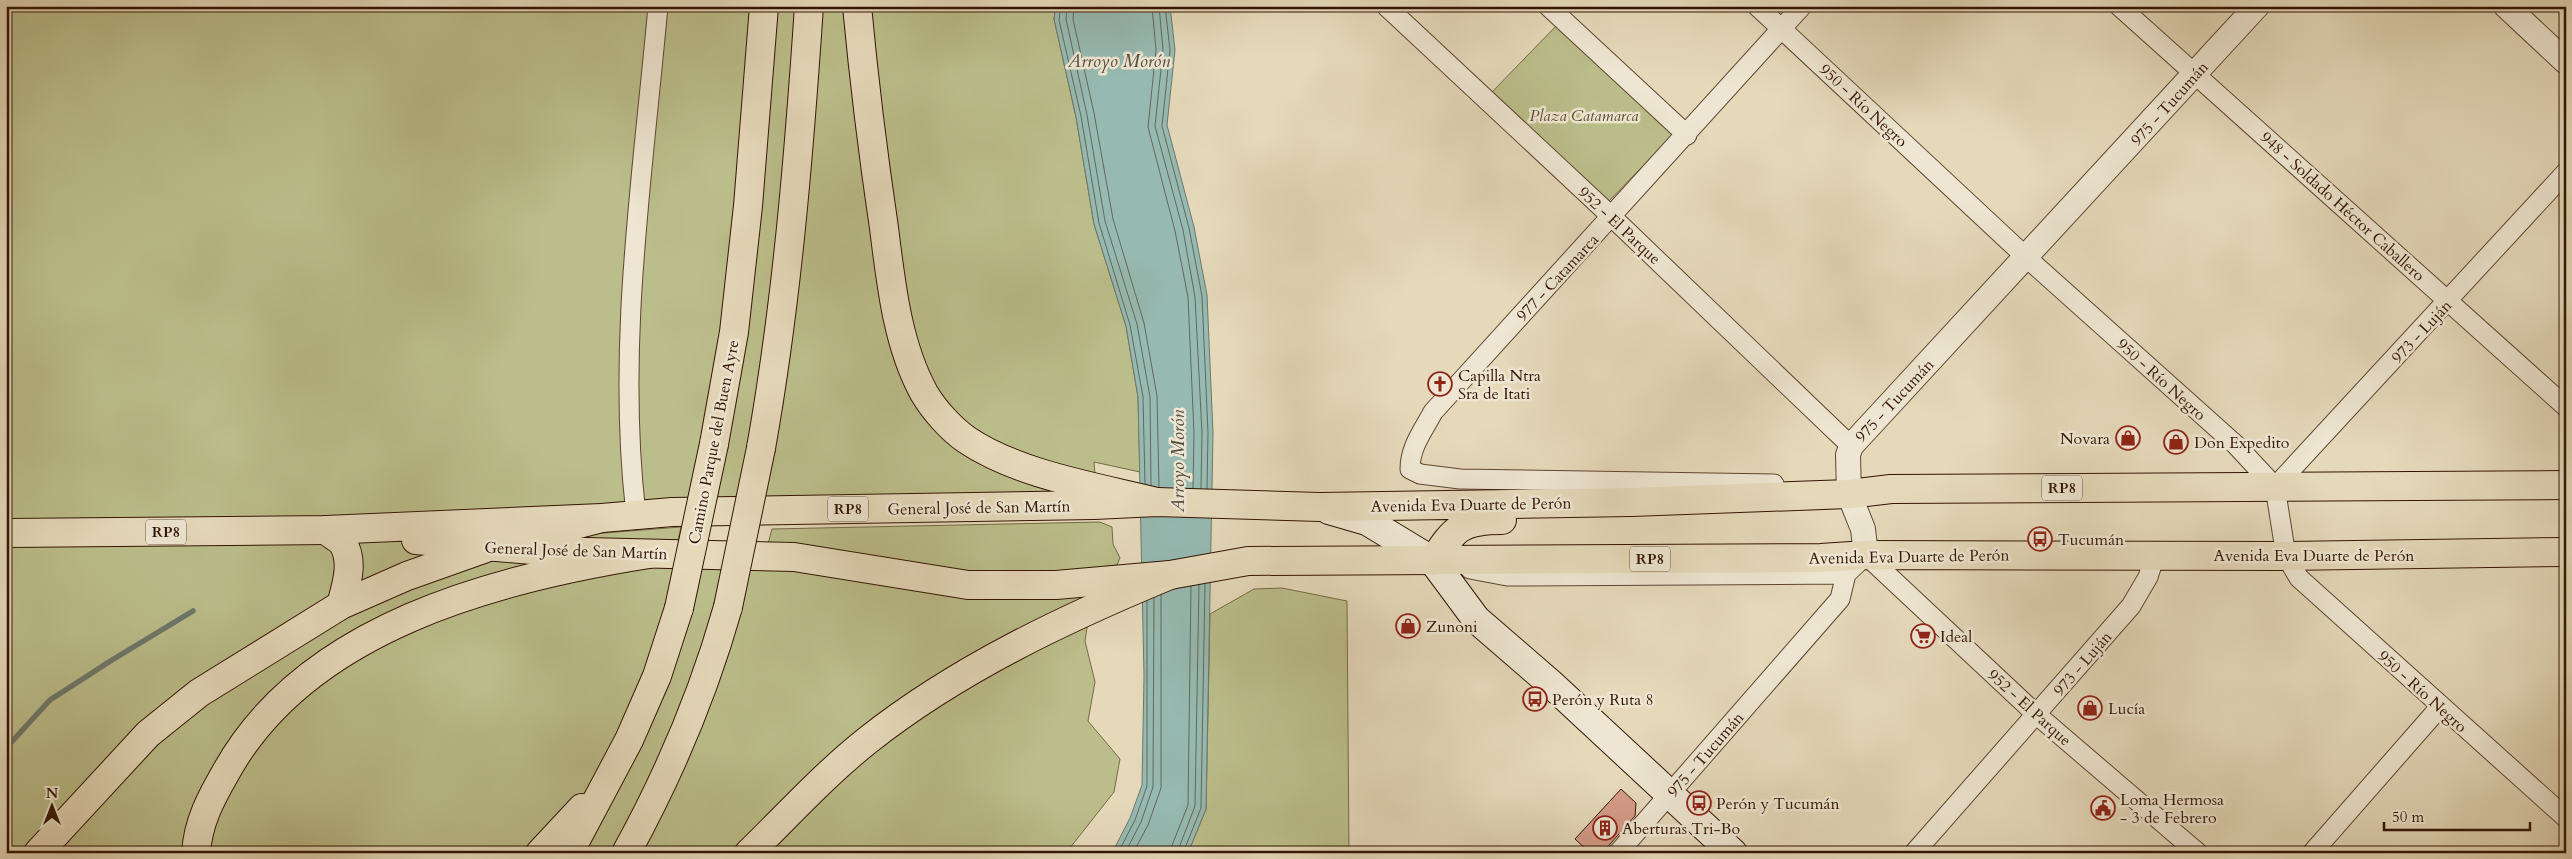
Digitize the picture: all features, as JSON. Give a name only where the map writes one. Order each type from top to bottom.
[{"type":"main road","name":"Camino Parque del Buen Ayre","points":[[569,853],[629,740],[657,676],[679,608],[714,444],[734,332],[748,206],[764,6]]},
{"type":"main road","points":[[626,853],[688,725],[716,648],[728,607],[761,448],[775,366],[785,280],[809,6]]},
{"type":"main road","points":[[857,6],[866,110],[889,266],[901,328],[911,363],[924,394],[941,416],[967,440],[998,457],[1043,473],[1095,496]]},
{"type":"main road","name":"Avenida Eva Duarte de Perón","points":[[1095,496],[1158,502],[1320,507],[1632,502],[1849,494],[1891,489],[2566,485]]},
{"type":"main road","name":"General José de San Martín","points":[[6,533],[326,530],[602,518],[636,514],[1095,496]]},
{"type":"main road","points":[[1439,552],[1454,530],[1465,524],[1482,520],[1563,518],[1632,502]]},
{"type":"main road","points":[[1320,507],[1367,521],[1439,552],[1476,619],[1550,683],[1733,853]]},
{"type":"main road","points":[[38,853],[97,786],[148,734],[199,693],[340,605],[407,576],[486,548],[602,518]]},
{"type":"main road","name":"General José de San Martín","points":[[326,530],[486,548],[794,557],[968,585],[1056,585],[1096,593]]},
{"type":"main road","points":[[326,530],[342,542],[349,560],[348,579],[340,605]]},
{"type":"main road","name":"Avenida Eva Duarte de Perón","points":[[1096,593],[1170,575],[1248,561],[1439,552],[1821,558],[1866,555],[2286,556],[2566,552]]},
{"type":"main road","points":[[196,853],[201,820],[235,754],[259,722],[285,696],[347,650],[389,627],[489,590],[587,564],[649,554]]},
{"type":"main road","points":[[750,853],[867,741],[938,690],[1096,593]]},
{"type":"main road","points":[[540,853],[604,785]]},
{"type":"street","points":[[636,514],[630,465],[628,416],[632,284],[658,6]]},
{"type":"street","name":"952 - El Parque","points":[[1386,6],[1612,217],[1851,446]]},
{"type":"street","points":[[1548,6],[1686,135]]},
{"type":"street","name":"950 - Río Negro","points":[[1757,6],[2027,258],[2236,446],[2275,487],[2286,556],[2299,578],[2566,818]]},
{"type":"street","name":"977 - Catamarca","points":[[1410,468],[1413,448],[1433,412],[1802,6]]},
{"type":"street","name":"948 - Soldado Héctor Caballero","points":[[2119,6],[2566,407]]},
{"type":"street","name":"975 - Tucumán","points":[[1866,555],[1863,529],[1849,494],[1848,455],[1851,446],[2027,258],[2257,6]]},
{"type":"street","points":[[2506,6],[2566,62]]},
{"type":"street","name":"973 - Luján","points":[[2275,487],[2449,301],[2566,172]]},
{"type":"street","name":"Avenida Eva Duarte de Perón","points":[[1410,468],[1420,474],[1460,479],[1800,485],[1849,494]]},
{"type":"street","name":"Avenida Eva Duarte de Perón","points":[[1439,552],[1507,576],[1846,574]]},
{"type":"street","points":[[1846,574],[1866,555]]},
{"type":"street","name":"952 - El Parque","points":[[1866,555],[2038,715],[2198,853]]},
{"type":"street","name":"973 - Luján","points":[[1914,853],[2038,715],[2131,606],[2148,577],[2155,555]]},
{"type":"street","name":"975 - Tucumán","points":[[1618,853],[1840,599],[1846,574]]},
{"type":"street","points":[[2312,853],[2440,706]]},
{"type":"green space","points":[[6,6],[1056,6],[1054,19],[1076,117],[1094,224],[1126,326],[1138,397],[1140,472],[1094,462],[1096,487],[1094,505],[330,530],[1094,582],[1085,641],[1095,682],[1088,721],[1120,759],[1114,792],[1066,853],[6,853]]},
{"type":"green space","name":"Plaza Catamarca","points":[[1557,25],[1673,135],[1607,203],[1492,92]]},
{"type":"green space","points":[[1100,522],[1112,527],[1113,544],[1120,558],[1117,565],[1073,571],[984,574],[768,544],[772,529]]},
{"type":"green space","points":[[681,527],[677,544],[586,540],[591,534]]},
{"type":"green space","points":[[1282,588],[1347,601],[1349,853],[1188,853],[1206,809],[1210,614],[1254,589]]},
{"type":"water","name":"Arroyo Morón","points":[[1056,6],[1170,6],[1175,50],[1167,125],[1194,227],[1207,295],[1213,433],[1206,809],[1188,853],[1112,853],[1130,818],[1142,785],[1144,676],[1138,397],[1126,326],[1094,224],[1076,117],[1054,19]]},
{"type":"building","name":"Aberturas Tri-Bo","points":[[1621,789],[1636,803],[1635,816],[1602,853],[1590,853],[1575,839]]},
{"type":"waterway","points":[[6,748],[50,700],[193,611]]},
{"type":"place","name":"Capilla Ntra Sra de Itati","points":[[1440,384]]},
{"type":"place","name":"Novara","points":[[2128,438]]},
{"type":"place","name":"Don Expedito","points":[[2176,442]]},
{"type":"place","name":"Tucumán","points":[[2040,539]]},
{"type":"place","name":"Zunoni","points":[[1408,626]]},
{"type":"place","name":"Ideal","points":[[1923,636]]},
{"type":"place","name":"Perón y Ruta 8","points":[[1535,699]]},
{"type":"place","name":"Lucía","points":[[2090,708]]},
{"type":"place","name":"Perón y Tucumán","points":[[1699,803]]},
{"type":"place","name":"Loma Hermosa - 3 de Febrero","points":[[2103,808]]},
{"type":"place","name":"Aberturas Tri-Bo","points":[[1605,828]]}]
